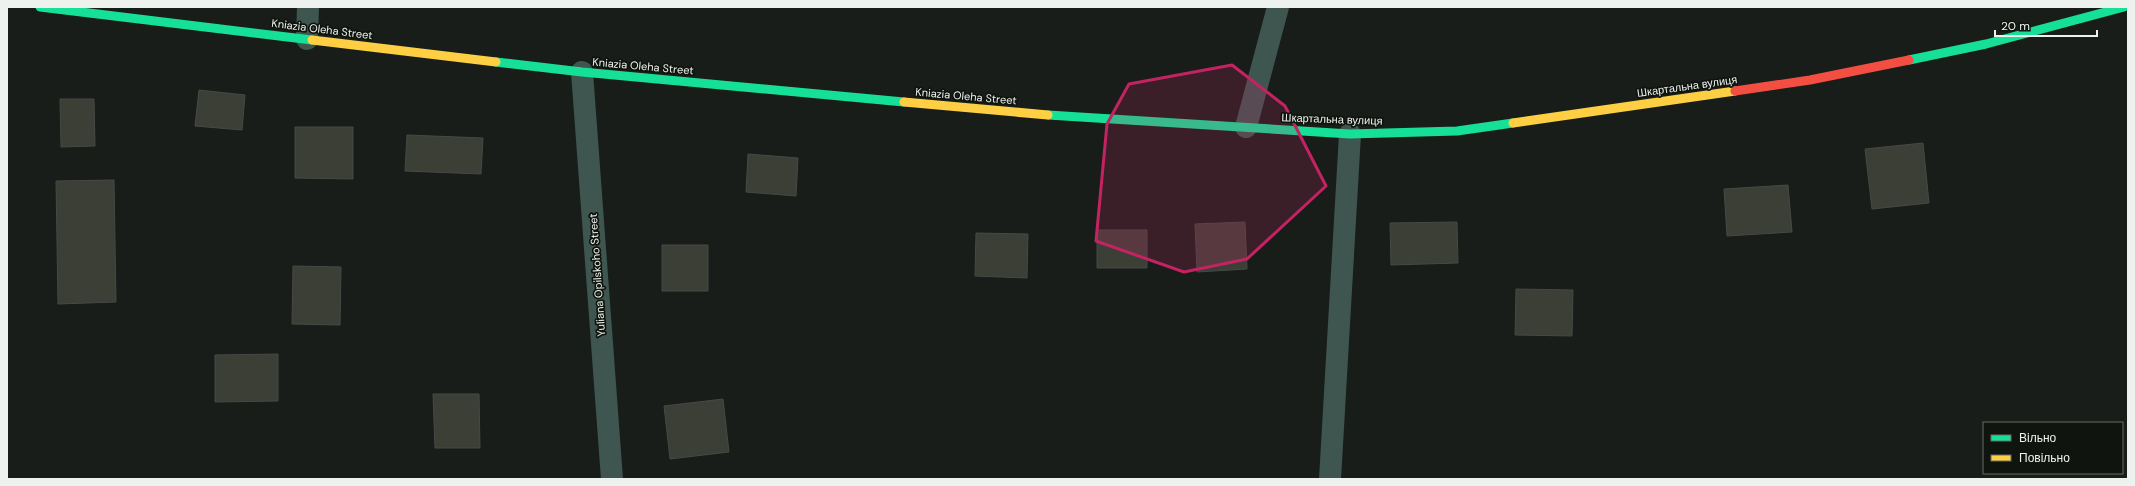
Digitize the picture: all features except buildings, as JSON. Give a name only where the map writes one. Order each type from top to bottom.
[{"type":"street","name":"Kniazia Oleha Street","points":[[40,7],[582,72],[1038,114],[1246,127]]},
{"type":"street","points":[[307,39],[308,7]]},
{"type":"street","points":[[1246,127],[1278,7]]},
{"type":"street","name":"Шкартальна вулиця","points":[[1246,127],[1350,134],[1457,131],[1810,80],[1986,44],[2124,7]]},
{"type":"street","name":"Yuliana Opilskoho Street","points":[[582,72],[612,479]]},
{"type":"street","points":[[1330,479],[1350,134]]},
{"type":"highlighted area","points":[[1232,65],[1285,106],[1326,186],[1247,259],[1184,272],[1096,241],[1107,124],[1129,84]]},
{"type":"traffic: fast","points":[[40,7],[312,40]]},
{"type":"traffic: fast","points":[[1909,60],[1986,44],[2124,7]]},
{"type":"traffic: fast","points":[[496,62],[582,72],[904,102]]},
{"type":"traffic: fast","points":[[1048,115],[1350,134],[1457,131],[1513,123]]},
{"type":"traffic: slow","points":[[312,40],[496,62]]},
{"type":"traffic: slow","points":[[1513,123],[1735,91]]},
{"type":"traffic: slow","points":[[904,102],[1048,115]]},
{"type":"traffic: jam","points":[[1735,91],[1810,80],[1909,60]]}]
